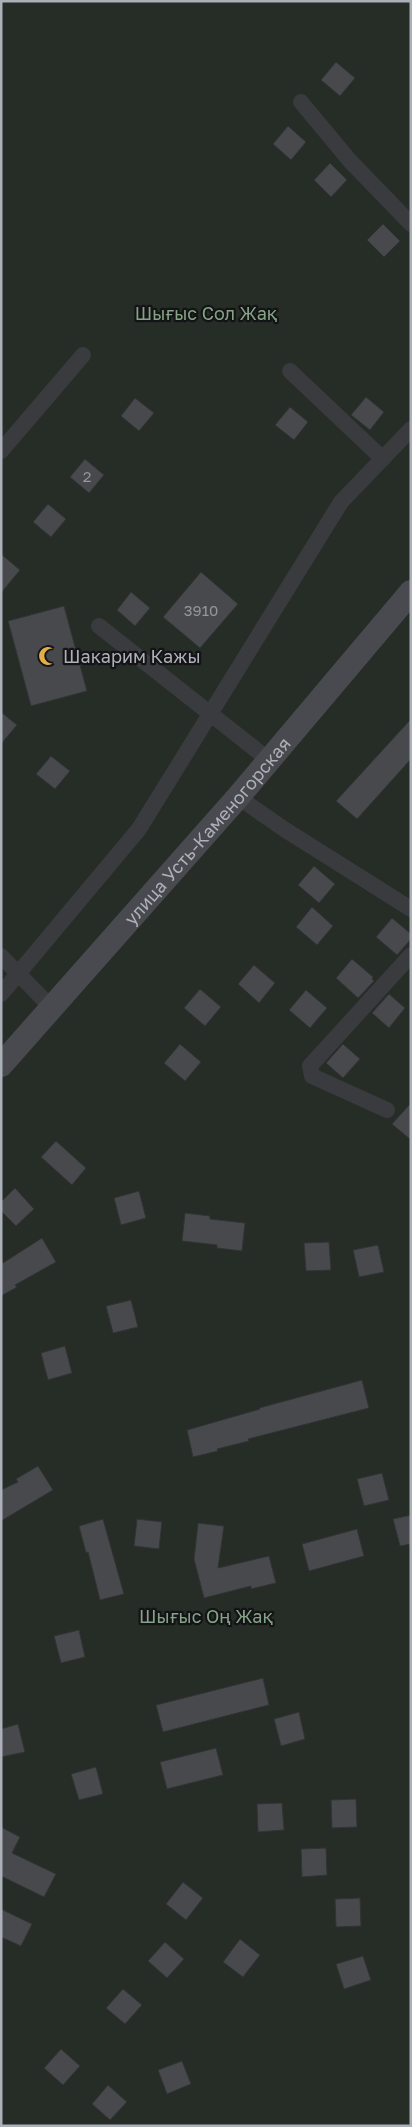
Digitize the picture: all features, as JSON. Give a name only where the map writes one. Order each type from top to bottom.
[{"type":"street","points":[[301,102],[350,160],[411,224]]},
{"type":"street","points":[[1,451],[83,355]]},
{"type":"street","points":[[290,371],[383,459]]},
{"type":"street","points":[[1,994],[139,829],[341,502],[411,429]]},
{"type":"street","name":"улица Усть-Каменогорская","points":[[1,1065],[50,1007],[238,797],[411,592]]},
{"type":"street","points":[[99,626],[269,760]]},
{"type":"street","points":[[238,797],[284,829],[411,909]]},
{"type":"street","points":[[387,1110],[312,1076],[310,1066],[411,955]]},
{"type":"street","points":[[1,956],[50,1007]]},
{"type":"green space","points":[[1,1],[411,1],[411,2126],[1,2126]]},
{"type":"building","points":[[336,62],[355,78],[340,96],[321,80]]},
{"type":"building","points":[[288,126],[306,142],[291,160],[273,144]]},
{"type":"building","points":[[330,163],[347,180],[331,197],[314,180]]},
{"type":"building","points":[[383,224],[400,241],[384,257],[367,240]]},
{"type":"building","points":[[366,397],[384,412],[370,430],[351,415]]},
{"type":"building","points":[[135,398],[154,413],[139,431],[121,416]]},
{"type":"building","points":[[290,407],[308,422],[294,440],[275,425]]},
{"type":"building","points":[[85,459],[104,475],[89,493],[70,477]]},
{"type":"building","points":[[48,504],[66,519],[51,537],[33,522]]},
{"type":"building","points":[[1,554],[20,570],[1,593]]},
{"type":"building","points":[[201,572],[238,604],[200,648],[163,617]]},
{"type":"building","points":[[131,592],[150,608],[135,626],[117,610]]},
{"type":"building","name":"Шакарим Кажы","points":[[64,606],[87,691],[31,706],[8,621]]},
{"type":"building","points":[[1,712],[17,725],[1,744]]},
{"type":"building","points":[[411,719],[411,759],[357,819],[336,801]]},
{"type":"building","points":[[51,756],[70,771],[55,789],[36,774]]},
{"type":"building","points":[[314,866],[335,884],[319,903],[298,885]]},
{"type":"building","points":[[312,907],[333,926],[317,945],[296,927]]},
{"type":"building","points":[[392,918],[411,934],[411,939],[397,955],[376,937]]},
{"type":"building","points":[[352,959],[373,977],[374,981],[358,998],[336,978]]},
{"type":"building","points":[[254,965],[275,983],[259,1003],[238,984]]},
{"type":"building","points":[[200,989],[221,1007],[205,1026],[184,1008]]},
{"type":"building","points":[[306,990],[327,1008],[310,1028],[289,1010]]},
{"type":"building","points":[[389,994],[405,1008],[389,1028],[372,1013]]},
{"type":"building","points":[[180,1044],[201,1062],[185,1081],[164,1063]]},
{"type":"building","points":[[343,1044],[360,1059],[343,1078],[326,1063]]},
{"type":"building","points":[[411,1103],[411,1140],[392,1124]]},
{"type":"building","points":[[56,1141],[86,1168],[72,1185],[41,1157]]},
{"type":"building","points":[[15,1188],[34,1209],[16,1226],[1,1211],[1,1202]]},
{"type":"building","points":[[139,1191],[146,1218],[121,1225],[114,1198]]},
{"type":"building","points":[[185,1213],[210,1216],[210,1219],[245,1223],[242,1251],[217,1248],[217,1245],[182,1241]]},
{"type":"building","points":[[42,1238],[56,1262],[15,1285],[17,1287],[1,1296],[1,1260],[3,1263]]},
{"type":"building","points":[[329,1242],[331,1270],[306,1271],[304,1243]]},
{"type":"building","points":[[378,1245],[384,1272],[359,1277],[353,1250]]},
{"type":"building","points":[[131,1300],[138,1327],[113,1333],[106,1306]]},
{"type":"building","points":[[65,1346],[72,1373],[48,1380],[41,1353]]},
{"type":"building","points":[[362,1380],[369,1408],[248,1439],[249,1441],[193,1457],[187,1430]]},
{"type":"building","points":[[38,1466],[53,1490],[1,1521],[1,1490],[18,1482],[16,1479]]},
{"type":"building","points":[[382,1473],[389,1500],[364,1506],[357,1479]]},
{"type":"building","points":[[411,1515],[411,1544],[400,1546],[393,1519]]},
{"type":"building","points":[[103,1519],[124,1594],[100,1600],[88,1552],[86,1553],[79,1526]]},
{"type":"building","points":[[137,1519],[162,1522],[159,1549],[134,1546]]},
{"type":"building","points":[[198,1523],[224,1526],[218,1568],[269,1556],[276,1583],[251,1589],[251,1586],[204,1598],[194,1559]]},
{"type":"building","points":[[357,1529],[364,1556],[309,1571],[302,1544]]},
{"type":"building","points":[[79,1630],[85,1657],[61,1663],[54,1636]]},
{"type":"building","points":[[263,1678],[269,1705],[163,1732],[156,1705]]},
{"type":"building","points":[[299,1712],[305,1739],[281,1746],[274,1719]]},
{"type":"building","points":[[18,1724],[25,1752],[1,1757],[1,1729]]},
{"type":"building","points":[[216,1748],[223,1775],[167,1789],[160,1762]]},
{"type":"building","points":[[96,1767],[103,1794],[79,1800],[71,1774]]},
{"type":"building","points":[[356,1799],[357,1827],[332,1828],[331,1800]]},
{"type":"building","points":[[282,1803],[284,1830],[258,1832],[257,1804]]},
{"type":"building","points":[[1,1827],[20,1837],[12,1853],[56,1874],[44,1897],[1,1876]]},
{"type":"building","points":[[326,1848],[327,1875],[302,1877],[301,1849]]},
{"type":"building","points":[[183,1882],[203,1898],[186,1920],[166,1904]]},
{"type":"building","points":[[360,1898],[361,1926],[336,1927],[335,1899]]},
{"type":"building","points":[[1,1909],[32,1924],[21,1946],[1,1937]]},
{"type":"building","points":[[240,1939],[260,1955],[243,1977],[223,1962]]},
{"type":"building","points":[[165,1942],[184,1959],[167,1978],[148,1961]]},
{"type":"building","points":[[363,1956],[371,1980],[344,1989],[336,1964]]},
{"type":"building","points":[[123,1989],[142,2005],[125,2024],[106,2008]]},
{"type":"building","points":[[61,2049],[80,2066],[63,2085],[44,2068]]},
{"type":"building","points":[[182,2061],[191,2084],[167,2094],[158,2070]]},
{"type":"building","points":[[108,2085],[127,2102],[110,2120],[92,2104]]},
{"type":"place","name":"Шакарим Кажы","points":[[48,656]]},
{"type":"park label","name":"Шығыс Сол Жақ","points":[[206,313]]},
{"type":"park label","name":"Шығыс Оң Жақ","points":[[206,1616]]}]
